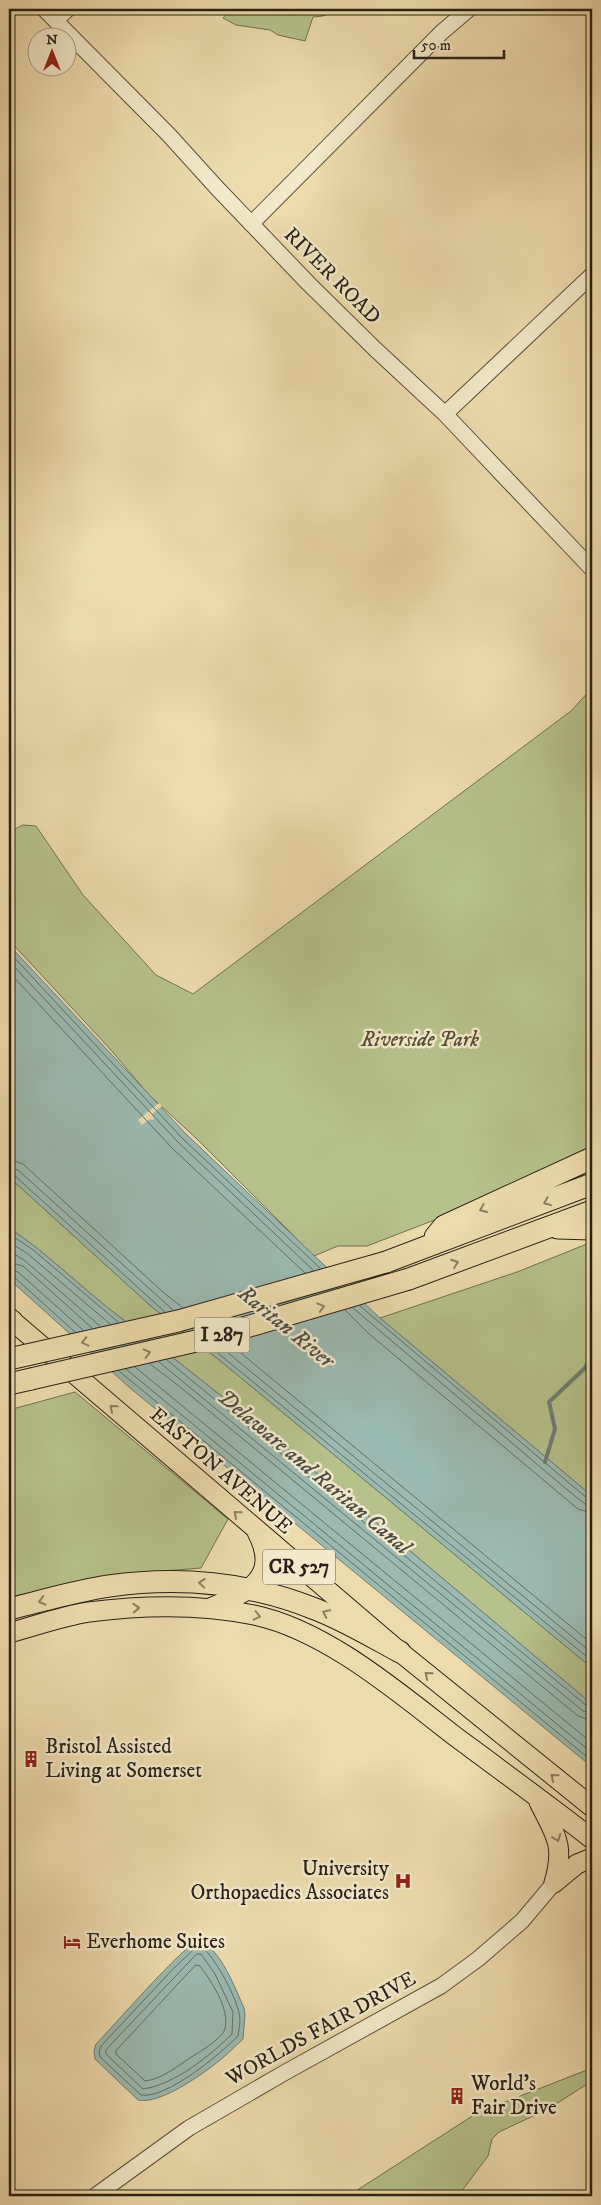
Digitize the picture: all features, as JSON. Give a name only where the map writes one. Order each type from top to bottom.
[{"type":"highway","points":[[424,1248],[444,1226],[592,1158]]},
{"type":"highway","name":"I 287","points":[[9,1359],[178,1321],[386,1262],[592,1184]]},
{"type":"highway","name":"I 287","points":[[9,1384],[209,1338],[409,1279],[552,1228],[592,1211]]},
{"type":"highway","points":[[552,1228],[592,1229]]},
{"type":"highway","points":[[9,1609],[89,1590],[125,1584],[196,1582],[251,1588],[318,1609],[400,1652]]},
{"type":"main road","name":"EASTON AVENUE","points":[[10,1320],[400,1652],[592,1808]]},
{"type":"main road","points":[[209,1608],[235,1598],[251,1588],[261,1576],[265,1550],[256,1531]]},
{"type":"main road","name":"CR 527","points":[[9,1633],[87,1612],[144,1608],[209,1608],[256,1615],[279,1622],[300,1630],[335,1649],[402,1696],[592,1839]]},
{"type":"main road","points":[[536,1796],[560,1846],[559,1866],[554,1883]]},
{"type":"main road","points":[[554,1883],[577,1864],[592,1858]]},
{"type":"street","name":"RIVER ROAD","points":[[44,9],[170,135],[250,224],[350,325],[445,414],[592,569]]},
{"type":"street","points":[[56,20],[68,9]]},
{"type":"street","points":[[250,224],[435,39],[469,9]]},
{"type":"street","points":[[445,414],[592,276]]},
{"type":"street","name":"WORLDS FAIR DRIVE","points":[[95,2196],[189,2128],[442,1986],[478,1959],[522,1921],[554,1883]]},
{"type":"green space","points":[[231,9],[341,9],[323,16],[313,17],[305,41],[278,35],[270,30],[236,25],[223,18]]},
{"type":"green space","name":"Riverside Park","points":[[592,688],[592,1148],[445,1216],[367,1246],[338,1246],[314,1256],[196,1138],[149,1095],[110,1049],[9,940],[9,832],[23,825],[36,826],[83,895],[156,975],[193,994],[571,711]]},
{"type":"green space","points":[[9,1177],[152,1307],[223,1363],[592,1668],[592,1704],[300,1459],[107,1307],[38,1249],[9,1228]]},
{"type":"green space","points":[[592,1242],[592,1496],[380,1318],[517,1272]]},
{"type":"green space","points":[[75,1392],[228,1519],[201,1568],[139,1573],[9,1597],[9,1410]]},
{"type":"green space","points":[[592,2068],[592,2081],[548,2109],[499,2132],[492,2139],[488,2156],[458,2196],[348,2196],[477,2113]]},
{"type":"water","name":"Raritan River","points":[[9,945],[186,1134],[380,1318],[592,1496],[592,1668],[223,1363],[152,1307],[9,1177]]},
{"type":"water","name":"Delaware and Raritan Canal","points":[[9,1228],[38,1249],[107,1307],[300,1459],[592,1704],[592,1767],[130,1388],[9,1279]]},
{"type":"water","points":[[200,1940],[208,1945],[221,1961],[244,2008],[243,2039],[212,2066],[181,2087],[158,2098],[138,2100],[95,2059],[94,2051],[96,2044],[180,1955],[192,1944]]},
{"type":"pier","points":[[159,1103],[162,1106],[152,1114],[154,1119],[150,1119],[142,1125],[138,1120]]},
{"type":"waterway","points":[[545,1462],[555,1429],[549,1402],[585,1368],[592,1353]]},
{"type":"place","name":"Bristol Assisted Living at Somerset","points":[[31,1759]]},
{"type":"place","name":"University Orthopaedics Associates","points":[[403,1881]]},
{"type":"place","name":"Everhome Suites","points":[[72,1942]]},
{"type":"place","name":"World's Fair Drive","points":[[457,2096]]}]
